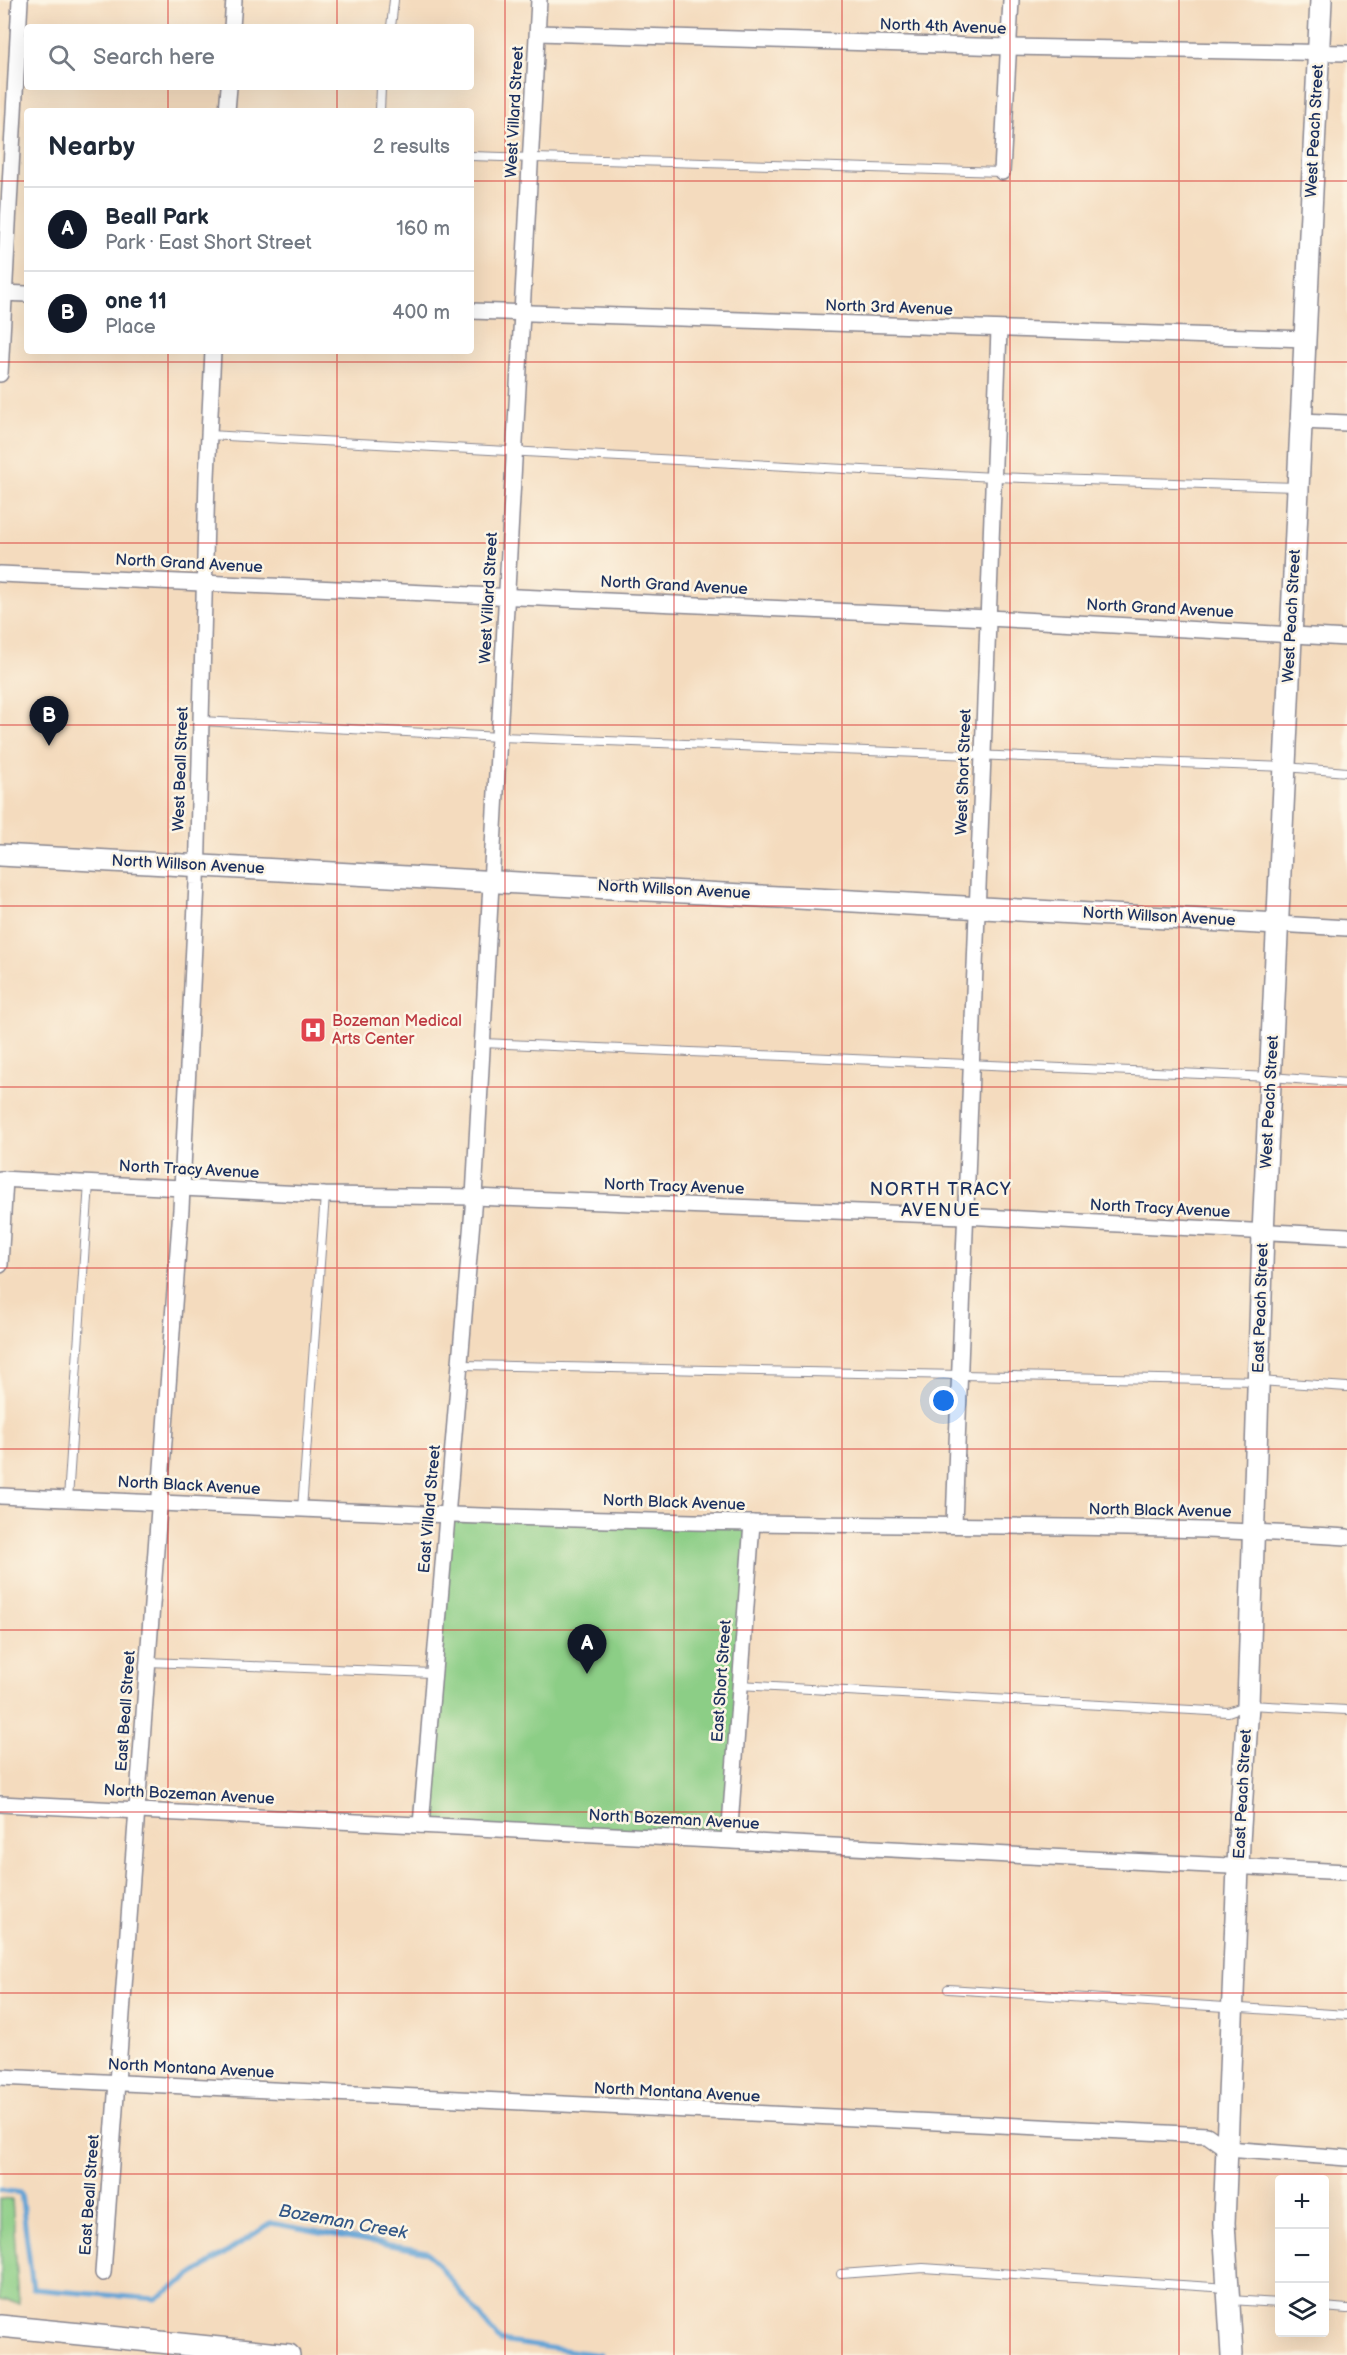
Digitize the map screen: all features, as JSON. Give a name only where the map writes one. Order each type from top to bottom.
[{"type":"main road","name":"West Peach Street","points":[[1263,1233],[1321,0]]},
{"type":"main road","name":"North Willson Avenue","points":[[0,855],[1278,924]]},
{"type":"main road","name":"East Peach Street","points":[[1232,2355],[1224,2223],[1238,1865],[1248,1705],[1263,1233]]},
{"type":"main road","points":[[0,2326],[289,2355]]},
{"type":"street","points":[[0,374],[2,293],[20,0]]},
{"type":"street","points":[[232,24],[234,0]]},
{"type":"street","name":"West Villard Street","points":[[474,1197],[540,0]]},
{"type":"street","points":[[1002,172],[1011,0]]},
{"type":"street","name":"North 4th Avenue","points":[[538,33],[1009,47],[1347,53]]},
{"type":"street","points":[[227,108],[228,90]]},
{"type":"street","points":[[2,293],[24,294]]},
{"type":"street","name":"North 3rd Avenue","points":[[474,312],[1305,339]]},
{"type":"street","name":"West Short Street","points":[[964,1216],[999,330]]},
{"type":"street","name":"West Beall Street","points":[[183,1187],[213,354]]},
{"type":"street","points":[[1301,421],[1347,423]]},
{"type":"street","name":"North Grand Avenue","points":[[0,574],[988,618],[1347,638]]},
{"type":"street","name":"North Willson Avenue","points":[[1278,924],[1347,928]]},
{"type":"street","points":[[0,1265],[2,1179]]},
{"type":"street","name":"North Tracy Avenue","points":[[2,1179],[325,1195],[474,1197],[964,1216],[1347,1236]]},
{"type":"street","name":"East Beall Street","points":[[102,2273],[183,1187]]},
{"type":"street","name":"East Villard Street","points":[[421,1825],[474,1197]]},
{"type":"street","points":[[954,1524],[964,1216]]},
{"type":"street","name":"North Black Avenue","points":[[0,1496],[447,1514],[752,1523],[954,1524],[1254,1531],[1347,1537]]},
{"type":"street","name":"East Short Street","points":[[729,1840],[752,1523]]},
{"type":"street","name":"North Bozeman Avenue","points":[[0,1804],[1347,1872]]},
{"type":"street","name":"North Montana Avenue","points":[[0,2077],[1208,2135],[1227,2149],[1347,2158]]},
{"type":"lane","points":[[391,24],[394,0]]},
{"type":"lane","points":[[380,108],[381,90]]},
{"type":"lane","points":[[474,156],[1002,172]]},
{"type":"lane","points":[[209,435],[994,477],[1298,487]]},
{"type":"lane","points":[[201,721],[500,737],[1285,767],[1347,772]]},
{"type":"lane","points":[[483,1043],[971,1063],[1271,1077],[1347,1083]]},
{"type":"lane","points":[[68,1499],[89,1183]]},
{"type":"lane","points":[[302,1509],[325,1195]]},
{"type":"lane","points":[[461,1365],[1259,1381],[1347,1387]]},
{"type":"lane","points":[[148,1662],[433,1673]]},
{"type":"lane","points":[[740,1685],[1228,1712],[1248,1705],[1347,1710]]},
{"type":"lane","points":[[948,1989],[1347,2015]]},
{"type":"lane","points":[[841,2274],[923,2268],[1229,2294],[1275,2302]]},
{"type":"lane","points":[[1329,2307],[1347,2308]]},
{"type":"green space","points":[[447,1514],[752,1523],[729,1840],[421,1825]]},
{"type":"green space","points":[[0,2199],[12,2200],[19,2303],[0,2300]]},
{"type":"waterway","name":"Bozeman Creek","points":[[0,2190],[21,2193],[33,2289],[156,2299],[271,2223],[428,2252],[500,2341],[600,2355]]},
{"type":"place","name":"one 11","points":[[49,746]]},
{"type":"place","name":"Bozeman Medical Arts Center","points":[[313,1030]]},
{"type":"place","name":"Beall Park","points":[[587,1674]]},
{"type":"district","name":"NORTH TRACY AVENUE","points":[[941,1199]]}]
